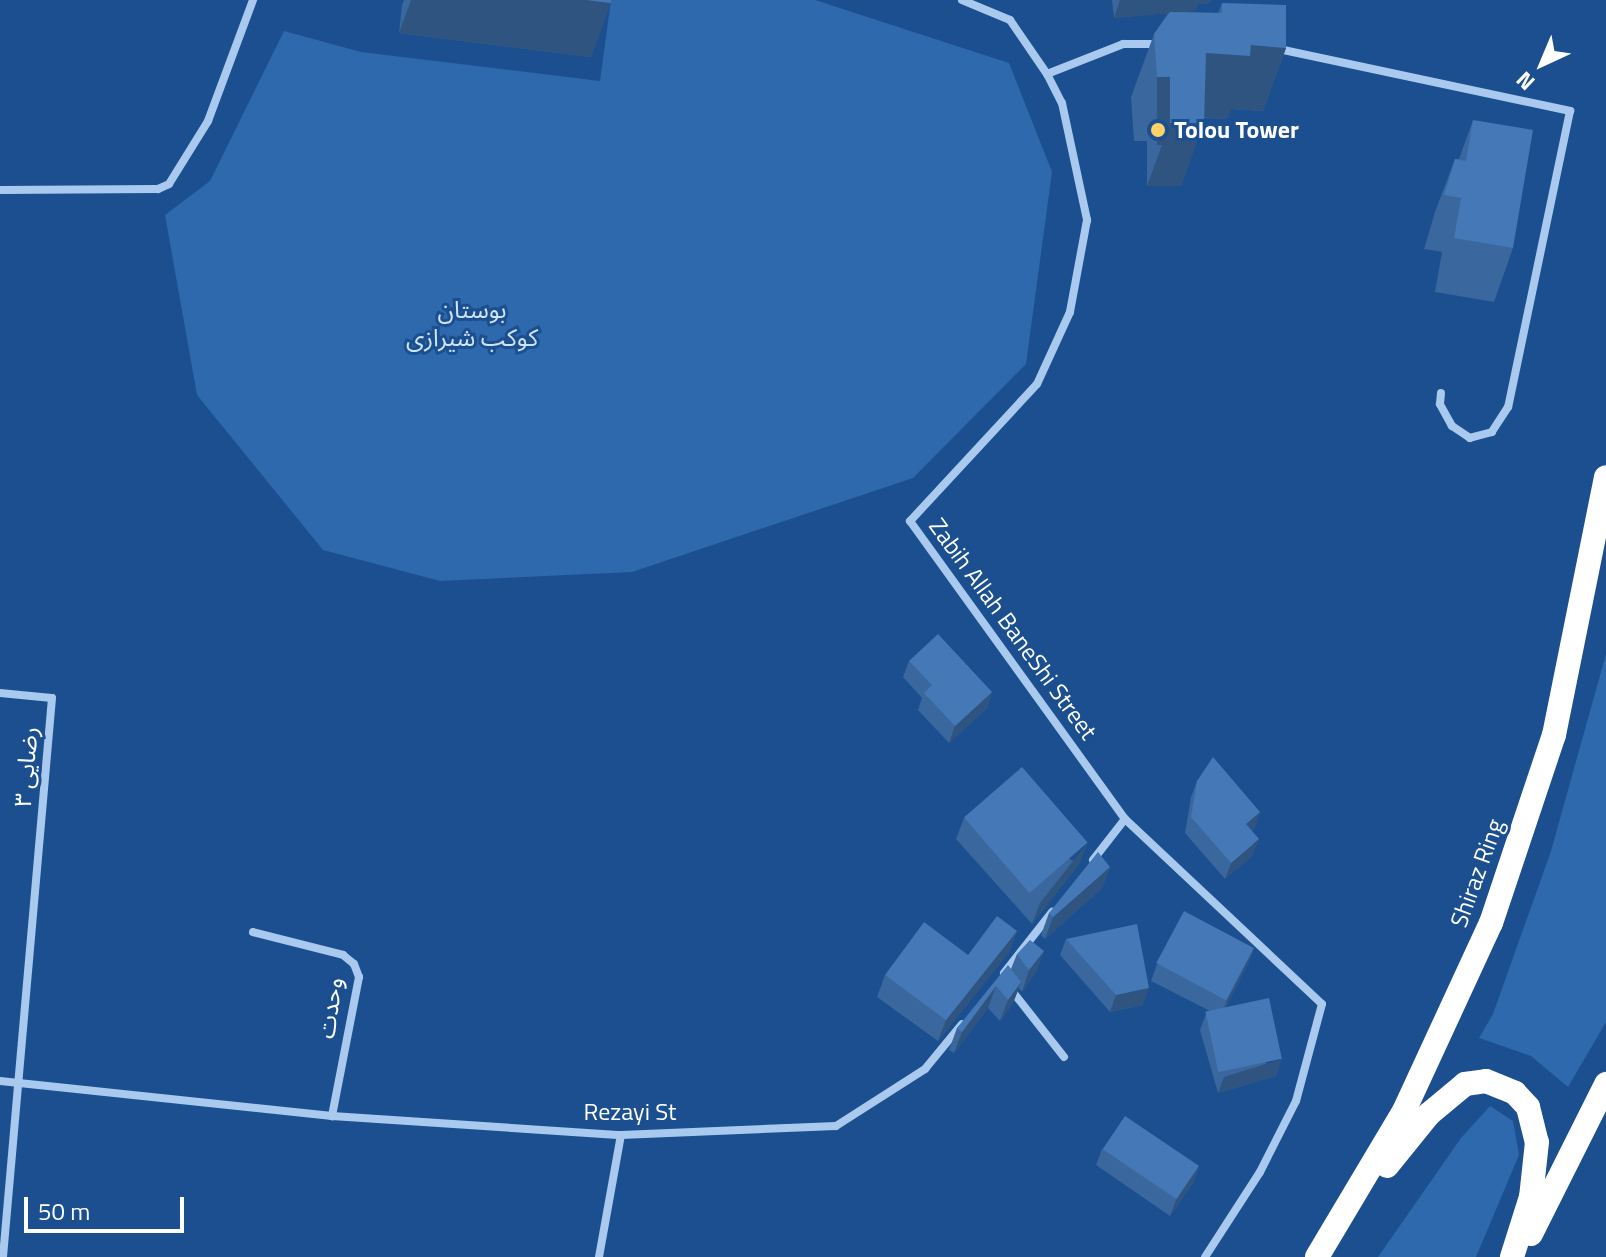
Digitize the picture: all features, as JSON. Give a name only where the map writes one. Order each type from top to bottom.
[{"type":"highway","name":"Shiraz Ring","points":[[1317,1257],[1336,1233],[1404,1111],[1491,923],[1554,735],[1606,477]]},
{"type":"highway","points":[[1336,1233],[1448,1095],[1465,1084],[1486,1081],[1508,1088],[1528,1107],[1537,1142],[1531,1197],[1512,1257]]},
{"type":"highway","points":[[1519,1257],[1606,1084]]},
{"type":"street","points":[[0,190],[158,189],[169,184],[208,121],[253,0]]},
{"type":"street","name":"Zabih Allah BaneShi Street","points":[[962,0],[992,5],[1010,20],[1047,74],[1062,103],[1087,220],[1070,312],[1037,384],[910,521],[1125,819],[1322,1004],[1296,1101],[1260,1172],[1205,1257]]},
{"type":"street","points":[[1047,74],[1123,44],[1167,44]]},
{"type":"street","points":[[1255,46],[1312,53],[1570,111],[1508,407],[1492,432],[1470,438],[1452,426],[1440,404],[1441,393]]},
{"type":"street","name":"رضایی ۳","points":[[0,693],[52,698],[21,1083]]},
{"type":"street","points":[[1087,868],[1125,819]]},
{"type":"street","points":[[1058,904],[1001,977],[1064,1057]]},
{"type":"street","name":"وحدت","points":[[253,932],[343,955],[354,964],[359,977],[332,1116]]},
{"type":"street","name":"Rezayi St","points":[[0,1081],[332,1116],[621,1135],[836,1126],[925,1069],[973,1012]]},
{"type":"street","points":[[3,1257],[21,1083]]},
{"type":"street","points":[[599,1257],[621,1135]]},
{"type":"green space","name":"بوستان کوکب شیرازی","points":[[611,0],[815,0],[1009,63],[1052,172],[1026,364],[913,478],[632,572],[440,581],[323,550],[197,395],[165,215],[210,181],[284,31],[361,52],[600,81]]},
{"type":"green space","points":[[1606,654],[1606,1022],[1568,1087],[1531,1056],[1479,1038],[1493,1014],[1551,851]]},
{"type":"green space","points":[[1490,1106],[1513,1121],[1519,1155],[1476,1257],[1378,1257],[1461,1138]]},
{"type":"building","points":[[1222,3],[1286,5],[1286,48],[1251,45],[1250,56],[1206,53],[1204,123],[1170,123],[1170,77],[1157,77],[1154,34],[1170,12],[1222,13]]},
{"type":"building","points":[[1473,120],[1533,130],[1513,248],[1454,238],[1461,198],[1444,195],[1455,159],[1466,161]]},
{"type":"building","points":[[938,634],[992,692],[955,726],[924,693],[932,685],[909,661]]},
{"type":"building","points":[[1213,757],[1260,812],[1246,824],[1259,839],[1231,863],[1191,817],[1197,781]]},
{"type":"building","points":[[1022,767],[1088,842],[1029,893],[964,818]]},
{"type":"building","points":[[1098,852],[1110,867],[1053,917],[1049,913]]},
{"type":"building","points":[[1184,911],[1254,948],[1226,1000],[1156,963]]},
{"type":"building","points":[[997,916],[1017,931],[946,1020],[885,975],[924,922],[968,955]]},
{"type":"building","points":[[1137,924],[1149,988],[1116,995],[1066,939]]},
{"type":"building","points":[[1030,940],[1044,951],[1029,970],[1017,954]]},
{"type":"building","points":[[1008,965],[1021,982],[1008,1000],[996,986],[962,1032],[957,1028]]},
{"type":"building","points":[[1269,998],[1282,1059],[1218,1072],[1205,1012]]},
{"type":"building","points":[[1125,1116],[1199,1166],[1176,1199],[1103,1149]]},
{"type":"place","name":"Tolou Tower","points":[[1158,130]]}]
